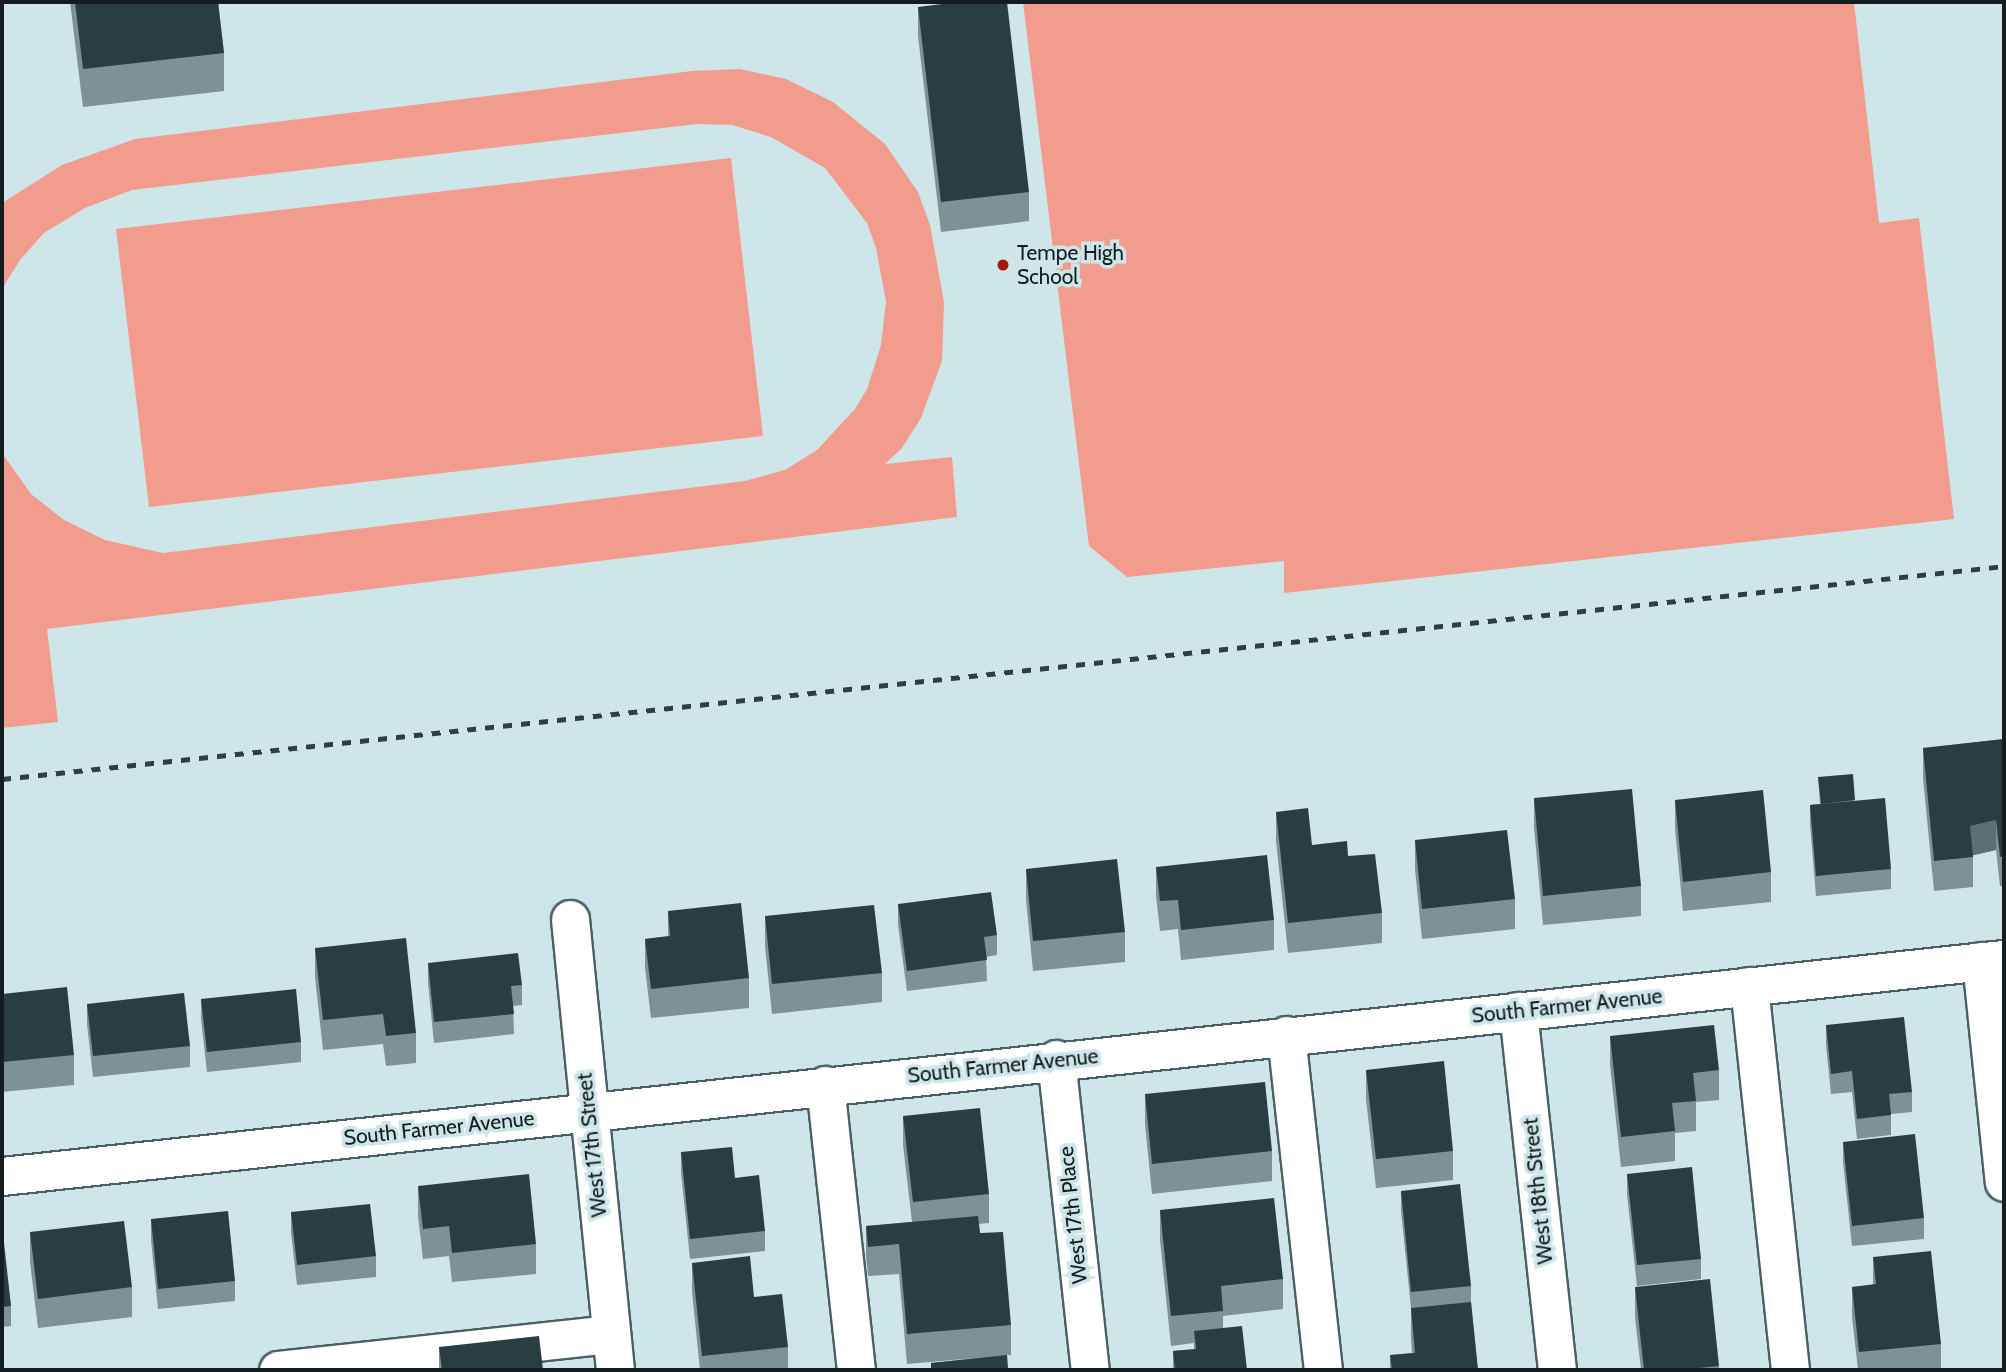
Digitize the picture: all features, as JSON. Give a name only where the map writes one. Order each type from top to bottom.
[{"type":"street","name":"West 17th Street","points":[[570,919],[615,1370]]},
{"type":"street","name":"South Farmer Avenue","points":[[2,1176],[1056,1059],[1992,960]]},
{"type":"street","points":[[1992,960],[2004,1182]]},
{"type":"street","points":[[1749,986],[1790,1370]]},
{"type":"street","name":"West 18th Street","points":[[1518,1011],[1557,1370]]},
{"type":"street","points":[[1286,1035],[1322,1370]]},
{"type":"street","name":"West 17th Place","points":[[1056,1059],[1090,1370]]},
{"type":"street","points":[[825,1085],[856,1370]]},
{"type":"street","points":[[278,1370],[390,1364],[611,1334]]},
{"type":"shaded area","points":[[1023,2],[1854,2],[1879,223],[1919,218],[1954,519],[1284,593],[1284,561],[1127,577],[1089,546]]},
{"type":"shaded area","points":[[740,69],[786,79],[833,102],[885,144],[918,192],[930,225],[944,302],[942,361],[921,418],[902,448],[885,464],[952,457],[957,517],[47,629],[58,722],[2,728],[2,453],[31,494],[64,520],[105,540],[163,553],[745,481],[785,470],[817,450],[855,409],[867,389],[881,345],[886,301],[876,248],[867,223],[825,168],[771,137],[732,125],[697,124],[132,190],[85,208],[44,233],[20,260],[2,289],[2,203],[62,165],[135,139],[692,71]]},
{"type":"shaded area","points":[[731,158],[763,436],[149,507],[116,229]]},
{"type":"building","points":[[75,2],[218,2],[224,53],[83,69]]},
{"type":"building","points":[[958,2],[1007,2],[1029,192],[941,202],[918,7]]},
{"type":"building","points":[[2004,739],[2004,856],[2000,857],[1996,820],[1970,826],[1973,857],[1934,861],[1923,748]]},
{"type":"building","points":[[1853,774],[1855,800],[1821,804],[1818,777]]},
{"type":"building","points":[[1632,789],[1641,886],[1543,896],[1534,798]]},
{"type":"building","points":[[1763,790],[1771,872],[1683,882],[1675,800]]},
{"type":"building","points":[[1885,798],[1891,869],[1816,876],[1810,805]]},
{"type":"building","points":[[1308,808],[1312,845],[1347,841],[1348,856],[1375,854],[1382,913],[1288,923],[1276,812]]},
{"type":"building","points":[[1507,830],[1515,899],[1422,909],[1415,840]]},
{"type":"building","points":[[1267,855],[1274,920],[1181,930],[1178,900],[1160,901],[1156,867]]},
{"type":"building","points":[[1117,859],[1125,932],[1033,941],[1026,869]]},
{"type":"building","points":[[991,892],[997,935],[984,937],[987,960],[907,971],[898,904]]},
{"type":"building","points":[[741,903],[749,978],[651,989],[645,939],[670,936],[668,911]]},
{"type":"building","points":[[874,905],[882,973],[772,984],[765,916]]},
{"type":"building","points":[[406,938],[416,1033],[386,1036],[383,1014],[323,1020],[315,948]]},
{"type":"building","points":[[518,953],[522,985],[511,986],[514,1014],[434,1022],[428,963]]},
{"type":"building","points":[[67,987],[74,1055],[2,1062],[2,994]]},
{"type":"building","points":[[296,989],[301,1042],[207,1052],[201,999]]},
{"type":"building","points":[[184,993],[190,1046],[93,1056],[87,1004]]},
{"type":"building","points":[[1904,1017],[1912,1092],[1889,1094],[1891,1115],[1857,1119],[1852,1071],[1831,1074],[1826,1025]]},
{"type":"building","points":[[1714,1025],[1719,1070],[1693,1073],[1696,1101],[1672,1103],[1675,1131],[1621,1137],[1610,1036]]},
{"type":"building","points":[[1444,1061],[1453,1151],[1376,1159],[1366,1070]]},
{"type":"building","points":[[1265,1082],[1272,1151],[1152,1164],[1145,1094]]},
{"type":"building","points":[[980,1108],[989,1194],[913,1202],[903,1116]]},
{"type":"building","points":[[1915,1134],[1924,1218],[1852,1226],[1843,1142]]},
{"type":"building","points":[[732,1147],[735,1178],[759,1175],[765,1231],[690,1239],[681,1152]]},
{"type":"building","points":[[1692,1167],[1701,1259],[1637,1265],[1627,1174]]},
{"type":"building","points":[[529,1174],[536,1244],[452,1253],[449,1226],[423,1229],[418,1186]]},
{"type":"building","points":[[1460,1184],[1471,1286],[1411,1292],[1401,1191]]},
{"type":"building","points":[[1274,1198],[1283,1279],[1221,1286],[1223,1311],[1171,1316],[1160,1210]]},
{"type":"building","points":[[370,1204],[376,1256],[297,1265],[291,1212]]},
{"type":"building","points":[[228,1211],[235,1281],[158,1289],[151,1219]]},
{"type":"building","points":[[978,1216],[980,1233],[1003,1232],[1011,1325],[907,1334],[899,1244],[868,1247],[866,1226]]},
{"type":"building","points":[[124,1221],[132,1287],[38,1299],[30,1232]]},
{"type":"building","points":[[2,1243],[11,1306],[2,1307]]},
{"type":"building","points":[[1931,1251],[1941,1344],[1859,1352],[1852,1287],[1876,1284],[1873,1257]]},
{"type":"building","points":[[750,1256],[754,1297],[782,1294],[788,1347],[702,1356],[692,1263]]},
{"type":"building","points":[[1710,1279],[1719,1366],[1644,1370],[1635,1287]]},
{"type":"building","points":[[1471,1302],[1478,1370],[1392,1370],[1390,1355],[1415,1353],[1411,1308]]},
{"type":"building","points":[[1242,1326],[1247,1370],[1175,1370],[1173,1351],[1196,1349],[1194,1331]]},
{"type":"building","points":[[539,1336],[543,1370],[442,1370],[439,1347]]},
{"type":"building","points":[[1007,1355],[1008,1370],[931,1370],[931,1363]]},
{"type":"railway","points":[[2,779],[2004,566]]},
{"type":"place","name":"Tempe High School","points":[[1003,265]]}]
